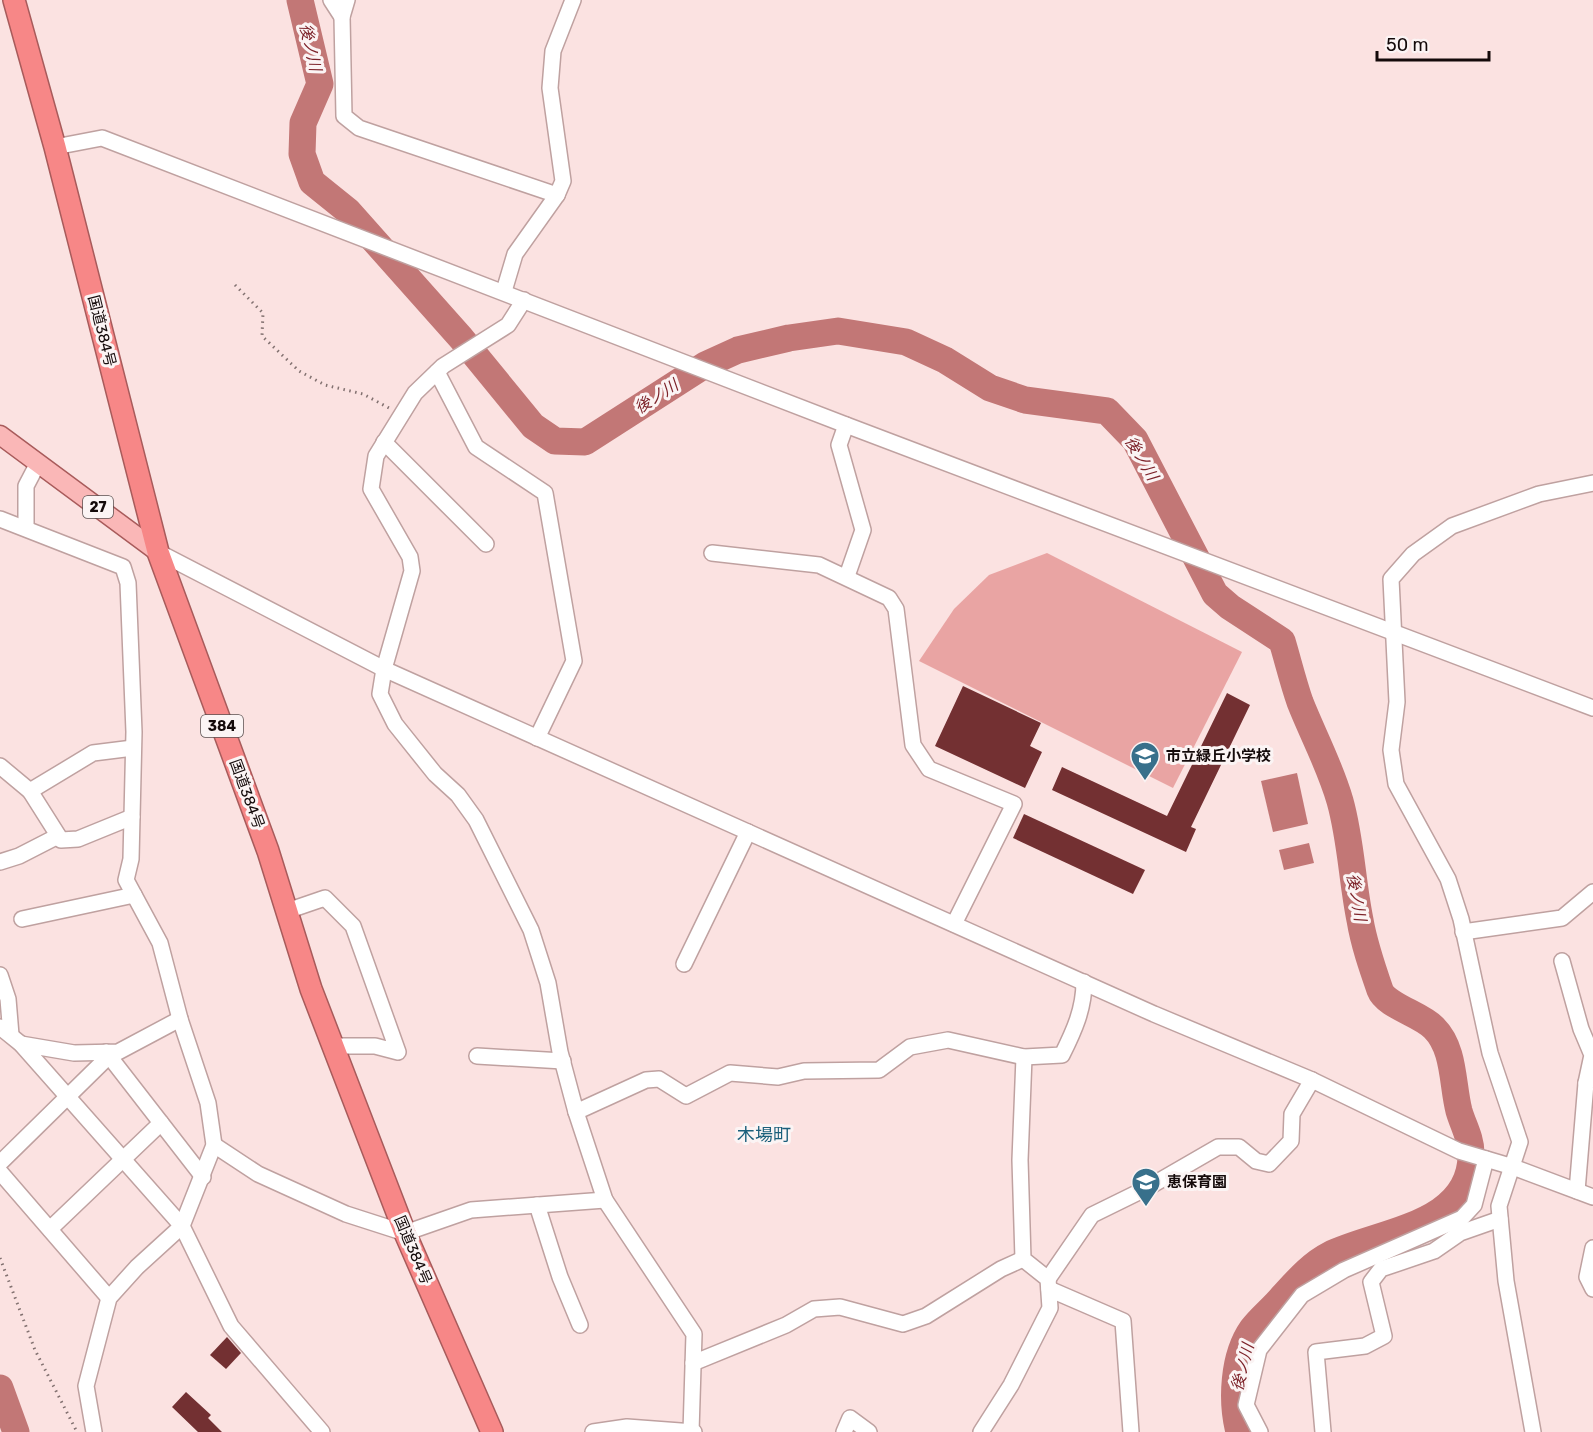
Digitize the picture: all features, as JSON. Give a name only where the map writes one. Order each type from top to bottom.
[{"type":"highway","name":"国道384号","points":[[14,0],[55,147],[158,552],[268,851],[311,989],[405,1233],[492,1432]]},
{"type":"main road","name":"27","points":[[0,435],[158,552]]},
{"type":"street","points":[[331,0],[342,17]]},
{"type":"street","points":[[347,0],[342,17],[344,116],[359,128],[557,195]]},
{"type":"street","points":[[504,291],[515,255],[557,195],[563,181],[550,88],[554,51],[573,0]]},
{"type":"street","points":[[55,147],[102,138],[504,291],[846,425],[1593,708]]},
{"type":"street","points":[[524,300],[508,325],[437,372],[416,393],[376,456],[371,489],[410,557],[412,571],[384,669],[380,694],[395,724],[476,820],[531,930],[548,983],[563,1061],[576,1112],[605,1200],[694,1334],[692,1431],[627,1426],[593,1432]]},
{"type":"street","points":[[437,372],[476,447],[544,493],[574,661],[537,738]]},
{"type":"street","points":[[846,425],[839,445],[863,530],[847,576]]},
{"type":"street","points":[[384,442],[486,544]]},
{"type":"street","points":[[26,528],[26,486],[38,463]]},
{"type":"street","points":[[1533,1432],[1508,1293],[1499,1206],[1520,1142],[1490,1053],[1463,932],[1448,879],[1396,784],[1391,750],[1397,702],[1391,631],[1391,579],[1413,554],[1452,526],[1539,494],[1593,483]]},
{"type":"street","points":[[0,519],[123,567],[128,583],[133,748],[131,859],[126,880],[160,943],[180,1019],[208,1103],[214,1145],[182,1226],[137,1267],[109,1298],[86,1386],[94,1432]]},
{"type":"street","points":[[158,552],[384,669],[537,738],[1154,1014],[1312,1080],[1459,1151],[1513,1167],[1593,1197]]},
{"type":"street","points":[[712,553],[819,565],[847,576],[889,598],[896,609],[912,745],[929,769],[1014,804],[954,924]]},
{"type":"street","points":[[30,791],[93,753],[133,748]]},
{"type":"street","points":[[0,766],[30,791],[61,840],[78,839],[132,817]]},
{"type":"street","points":[[684,964],[748,832]]},
{"type":"street","points":[[0,862],[19,856],[58,836]]},
{"type":"street","points":[[1463,932],[1562,918],[1593,892]]},
{"type":"street","points":[[22,919],[134,895]]},
{"type":"street","points":[[287,911],[325,898],[353,926],[398,1052],[375,1046],[333,1046]]},
{"type":"street","points":[[1562,961],[1581,1029],[1592,1055],[1577,1191]]},
{"type":"street","points":[[0,975],[8,999],[11,1035],[182,1226],[231,1326],[322,1432]]},
{"type":"street","points":[[576,1112],[646,1080],[659,1079],[686,1096],[730,1073],[778,1077],[804,1071],[879,1070],[910,1047],[948,1040],[1024,1057],[1062,1055],[1076,1028],[1084,996],[1083,982]]},
{"type":"street","points":[[11,1035],[74,1053],[107,1054],[118,1052],[180,1019]]},
{"type":"street","points":[[0,1163],[67,1098],[107,1054]]},
{"type":"street","points":[[107,1054],[203,1177]]},
{"type":"street","points":[[477,1056],[563,1061]]},
{"type":"street","points":[[1024,1057],[1020,1160],[1023,1258],[1048,1284],[1124,1321],[1131,1432]]},
{"type":"street","points":[[981,1432],[990,1425],[1050,1308],[1048,1284],[1092,1215],[1218,1148],[1239,1147],[1256,1161],[1269,1164],[1291,1141],[1292,1114],[1312,1080]]},
{"type":"street","points":[[50,1229],[161,1124]]},
{"type":"street","points":[[214,1145],[244,1162],[258,1174],[345,1214],[405,1233],[471,1210],[605,1200]]},
{"type":"street","points":[[1260,1432],[1246,1405],[1259,1350],[1302,1294],[1344,1270],[1462,1218],[1473,1205],[1486,1159]]},
{"type":"street","points":[[0,1172],[109,1298]]},
{"type":"street","points":[[537,1205],[560,1277],[580,1325]]},
{"type":"street","points":[[1323,1432],[1316,1352],[1365,1346],[1384,1336],[1371,1282],[1381,1269],[1434,1251],[1460,1233],[1500,1219]]},
{"type":"street","points":[[1593,1248],[1587,1276],[1593,1289]]},
{"type":"street","points":[[693,1363],[786,1325],[814,1309],[840,1307],[903,1324],[926,1316],[1001,1269],[1023,1258]]},
{"type":"street","points":[[844,1432],[850,1418],[869,1432]]},
{"type":"path","points":[[235,285],[263,313],[262,336],[299,370],[325,386],[363,394],[401,414]]},
{"type":"path","points":[[0,1258],[35,1350],[76,1432]]},
{"type":"shaded area","points":[[1047,553],[1242,652],[1173,788],[919,661],[954,609],[989,575]]},
{"type":"shaded area","points":[[1297,773],[1308,824],[1273,832],[1261,781]]},
{"type":"shaded area","points":[[1309,843],[1314,863],[1284,870],[1279,850]]},
{"type":"building","points":[[963,686],[1041,723],[1030,746],[1042,752],[1025,788],[935,746]]},
{"type":"building","points":[[1227,693],[1250,705],[1191,827],[1196,829],[1186,852],[1052,790],[1062,767],[1167,816]]},
{"type":"building","points":[[1024,814],[1145,870],[1133,894],[1013,838]]},
{"type":"building","points":[[227,1337],[241,1353],[226,1369],[210,1355]]},
{"type":"building","points":[[186,1392],[211,1415],[208,1418],[222,1432],[198,1432],[172,1407]]},
{"type":"waterway","name":"後ノ川","points":[[300,0],[320,84],[303,123],[302,154],[312,182],[348,211],[461,338],[533,426],[555,441],[585,442],[705,365],[738,350],[789,338],[838,331],[906,342],[945,360],[990,388],[1025,400],[1107,411],[1135,440],[1215,594],[1230,607],[1282,641],[1300,702],[1340,801],[1347,831],[1362,929],[1380,990],[1389,1001],[1421,1018],[1441,1036],[1452,1067],[1459,1111],[1471,1153],[1467,1177],[1457,1196],[1440,1211],[1419,1222],[1322,1259],[1304,1274],[1255,1325],[1246,1340],[1237,1365],[1235,1407],[1239,1432]]},
{"type":"waterway","points":[[0,1388],[16,1432]]},
{"type":"place","name":"市立緑丘小学校","points":[[1145,782]]},
{"type":"place","name":"恵保育園","points":[[1146,1208]]},
{"type":"district","name":"木場町","points":[[764,1135]]}]
